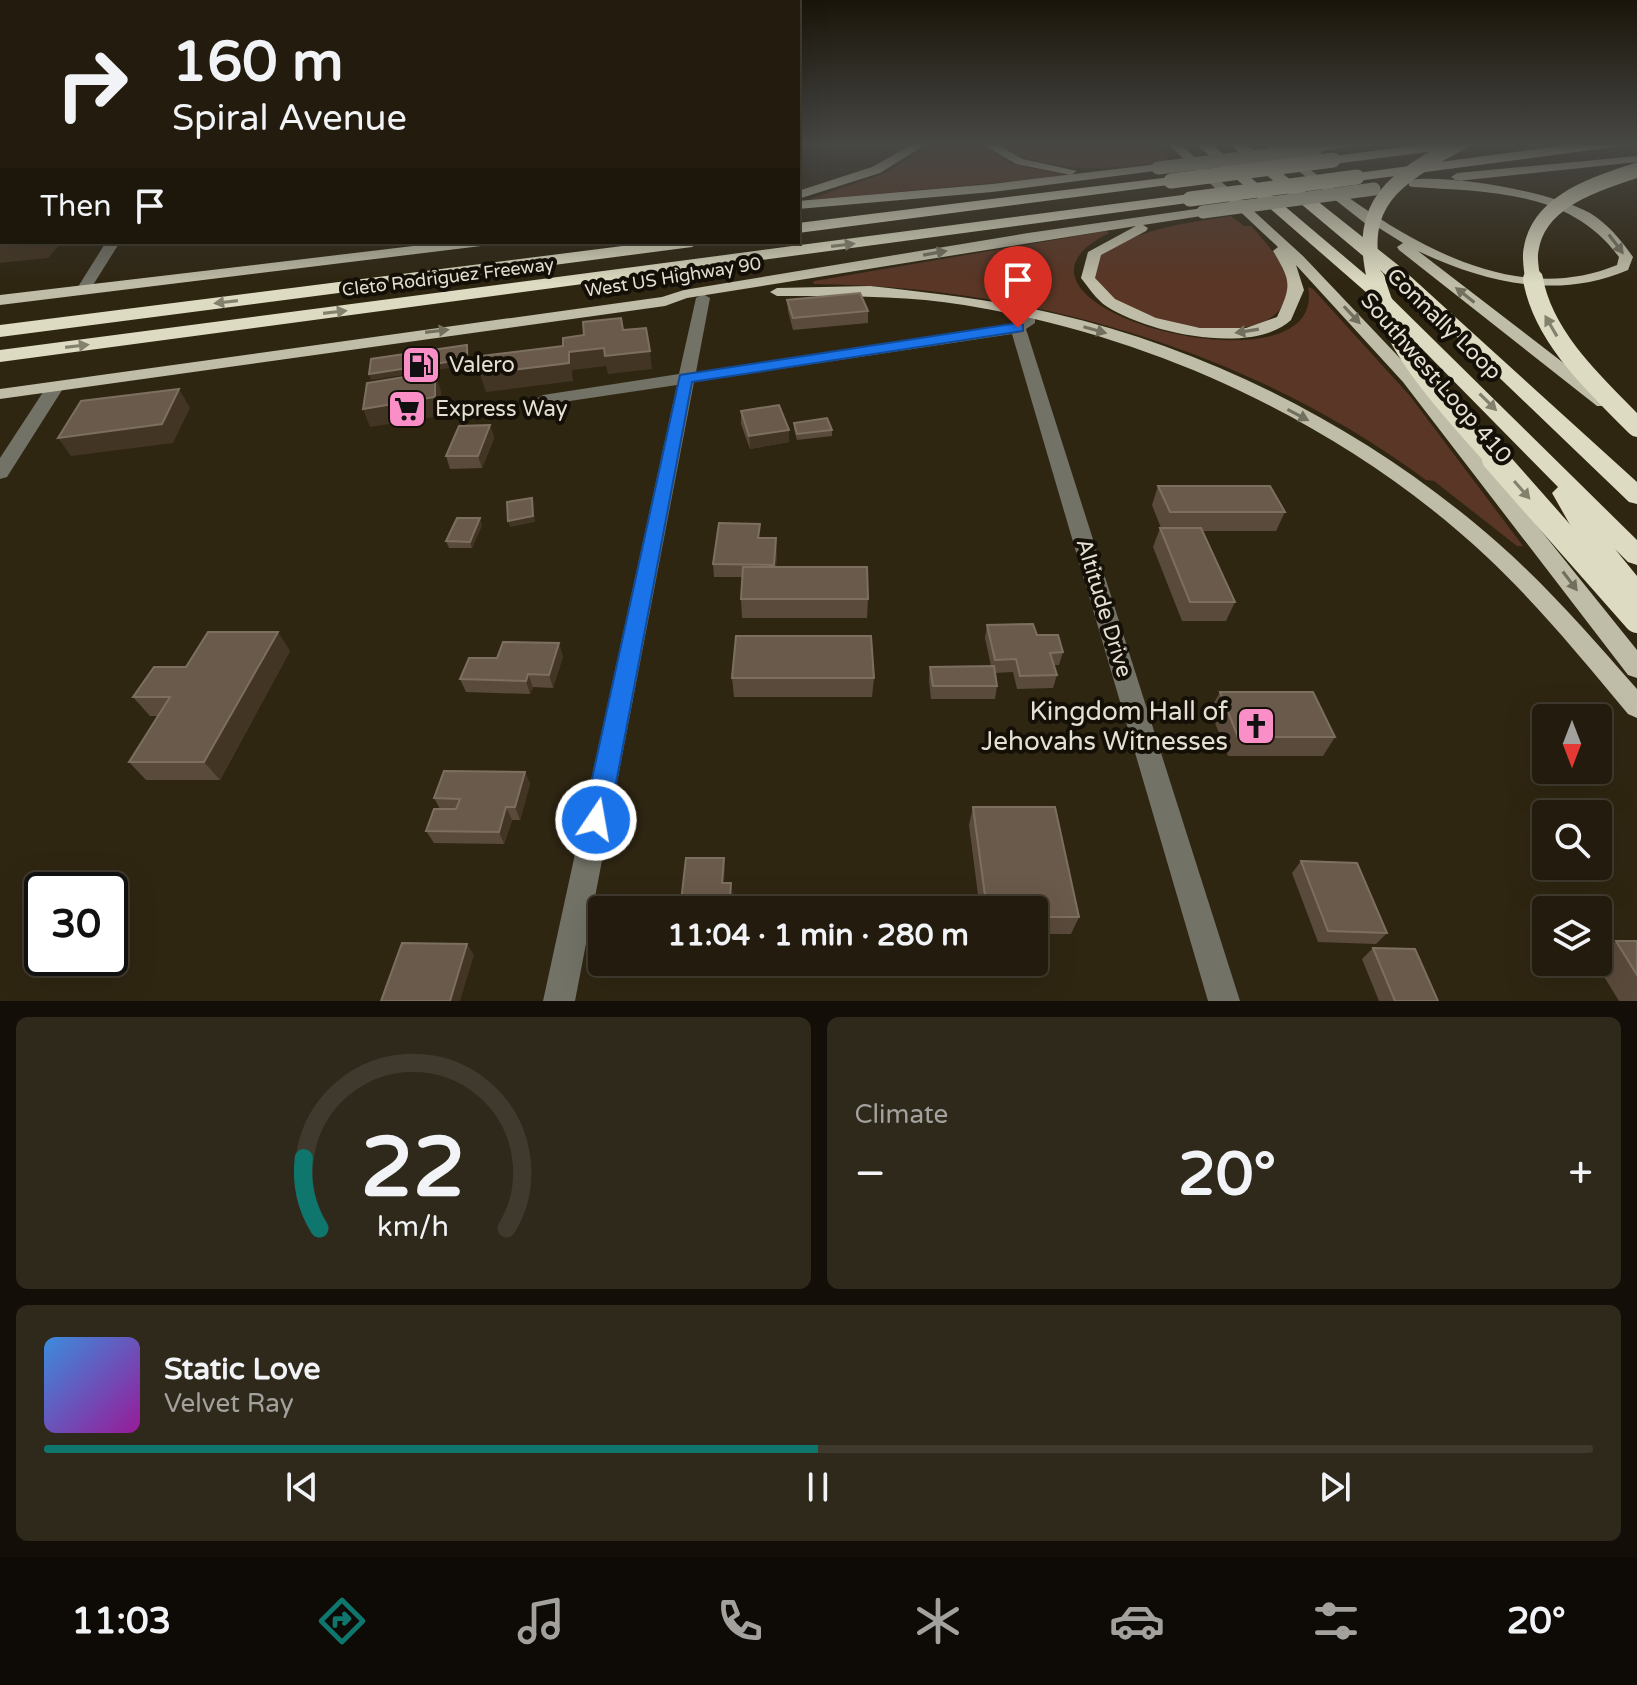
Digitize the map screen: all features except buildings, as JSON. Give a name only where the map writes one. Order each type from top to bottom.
[{"type":"highway","points":[[800,228],[1102,190]]},
{"type":"highway","name":"Connally Loop","points":[[1257,190],[1347,267],[1543,458],[1637,556]]},
{"type":"highway","name":"Cleto Rodriguez Freeway","points":[[0,356],[1196,208],[1291,190]]},
{"type":"highway","name":"Connally Loop","points":[[1295,190],[1429,301],[1637,496]]},
{"type":"highway","points":[[1391,190],[1380,201],[1372,220],[1368,246],[1375,289],[1398,338],[1432,386],[1637,620]]},
{"type":"highway","points":[[1583,190],[1559,204],[1538,228],[1529,260],[1534,293],[1554,332],[1579,368],[1637,428]]},
{"type":"highway","name":"Cleto Rodriguez Freeway","points":[[0,331],[676,244]]},
{"type":"highway","points":[[1543,458],[1582,524],[1637,595]]},
{"type":"main road","points":[[800,205],[972,190]]},
{"type":"main road","name":"Southwest Loop 410","points":[[1221,190],[1315,276],[1409,378],[1637,668]]},
{"type":"main road","points":[[1332,190],[1637,428]]},
{"type":"main road","name":"West US Highway 90","points":[[0,394],[665,301],[684,294],[1196,208],[1367,190]]},
{"type":"main road","points":[[1366,215],[1423,249],[1517,278],[1580,280],[1610,274],[1623,267],[1626,257],[1609,233],[1567,209],[1486,190]]},
{"type":"main road","points":[[1196,208],[1100,247],[1085,264],[1090,285],[1118,309],[1162,326],[1216,333],[1260,329],[1287,316],[1297,295],[1294,277],[1275,240]]},
{"type":"main road","points":[[0,300],[464,244]]},
{"type":"main road","points":[[665,301],[782,291],[858,290],[953,300],[1027,321],[1113,335],[1204,370],[1299,416],[1380,464],[1456,519],[1510,567],[1637,707]]},
{"type":"street","points":[[83,290],[112,244]]},
{"type":"street","points":[[559,1001],[703,298]]},
{"type":"street","points":[[543,400],[1027,321]]},
{"type":"street","name":"Altitude Drive","points":[[1027,321],[1224,1001]]},
{"type":"street","points":[[0,473],[55,387]]},
{"type":"shaded area","points":[[837,190],[920,190],[807,200]]},
{"type":"shaded area","points":[[1231,216],[1244,226],[1251,226],[1278,259],[1288,282],[1287,296],[1274,315],[1256,325],[1233,329],[1206,328],[1154,318],[1116,302],[1094,280],[1100,254],[1118,245],[1164,228]]},
{"type":"shaded area","points":[[1106,231],[1109,233],[1076,261],[1081,288],[1113,312],[1161,330],[1216,340],[1265,337],[1300,321],[1308,287],[1313,289],[1410,396],[1523,546],[1517,546],[1434,481],[1426,480],[1358,434],[1287,395],[1212,361],[1135,334],[1056,313],[975,297],[894,288],[813,284],[814,281]]},
{"type":"place","name":"Valero","points":[[421,365]]},
{"type":"place","name":"Express Way","points":[[407,409]]},
{"type":"place","name":"Kingdom Hall of Jehovahs Witnesses","points":[[1256,726]]},
{"type":"route","points":[[596,820],[685,379],[1018,328]]}]
